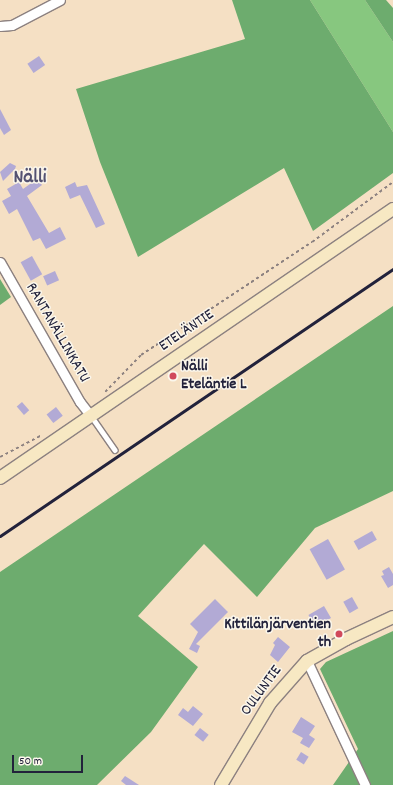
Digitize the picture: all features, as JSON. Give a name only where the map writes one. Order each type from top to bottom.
[{"type":"main road","name":"ETELÄNTIE","points":[[0,478],[393,209]]},
{"type":"main road","name":"OULUNTIE","points":[[221,785],[270,703],[307,661],[346,639],[393,617]]},
{"type":"street","points":[[0,26],[12,25],[60,0]]},
{"type":"street","name":"RANTANÄLLINKATU","points":[[0,262],[80,402],[91,416]]},
{"type":"street","points":[[307,661],[365,785]]},
{"type":"lane","points":[[91,416],[115,450]]},
{"type":"path","points":[[100,395],[141,355],[312,242],[393,182]]},
{"type":"path","points":[[0,457],[48,432]]},
{"type":"green space","points":[[232,0],[310,0],[393,132],[393,173],[313,231],[284,168],[138,257],[100,162],[76,89],[245,39]]},
{"type":"green space","points":[[310,0],[365,0],[393,42],[393,132]]},
{"type":"green space","points":[[365,0],[386,0],[393,8],[393,42]]},
{"type":"green space","points":[[0,279],[11,297],[0,305]]},
{"type":"green space","points":[[393,306],[393,491],[315,528],[257,597],[204,544],[138,616],[198,667],[151,732],[97,785],[0,785],[0,572]]},
{"type":"green space","points":[[393,631],[393,785],[333,785],[358,749],[320,669],[326,662]]},
{"type":"building","points":[[39,56],[45,65],[34,73],[27,64]]},
{"type":"building","points":[[0,109],[11,130],[4,135],[0,128]]},
{"type":"building","points":[[10,163],[16,166],[15,169],[3,181],[0,172]]},
{"type":"building","points":[[37,179],[42,185],[27,196],[49,233],[60,227],[66,239],[46,249],[40,238],[33,241],[17,209],[9,214],[2,201],[11,196],[7,189],[19,182],[23,189]]},
{"type":"building","points":[[75,182],[77,187],[87,185],[105,224],[96,228],[80,195],[70,199],[65,187]]},
{"type":"building","points":[[32,256],[42,274],[31,281],[21,262]]},
{"type":"building","points":[[55,271],[59,280],[47,285],[43,276]]},
{"type":"building","points":[[22,402],[29,410],[24,415],[17,407]]},
{"type":"building","points":[[56,407],[63,416],[53,423],[47,414]]},
{"type":"building","points":[[372,531],[377,540],[358,550],[354,541]]},
{"type":"building","points":[[328,539],[345,570],[327,580],[310,549]]},
{"type":"building","points":[[389,567],[393,574],[393,585],[388,588],[381,576],[384,575],[382,571]]},
{"type":"building","points":[[352,597],[358,608],[350,613],[343,602]]},
{"type":"building","points":[[215,599],[228,612],[196,644],[200,646],[197,653],[189,649],[198,632],[190,624]]},
{"type":"building","points":[[324,606],[331,618],[315,627],[308,615]]},
{"type":"building","points":[[278,637],[290,647],[278,662],[270,655],[275,645],[273,643]]},
{"type":"building","points":[[193,706],[203,714],[193,726],[178,715],[183,708],[188,712]]},
{"type":"building","points":[[301,717],[315,726],[309,735],[315,739],[309,748],[300,743],[303,738],[292,732]]},
{"type":"building","points":[[200,728],[209,735],[203,742],[194,735]]},
{"type":"building","points":[[301,752],[309,757],[304,764],[296,760]]},
{"type":"building","points":[[125,776],[139,785],[126,785],[121,781]]},
{"type":"railway","points":[[0,536],[393,269]]},
{"type":"place","name":"Nälli Eteläntie L","points":[[173,376]]},
{"type":"place","name":"Kittilänjärventien th","points":[[339,634]]},
{"type":"district","name":"Nälli","points":[[30,178]]}]
